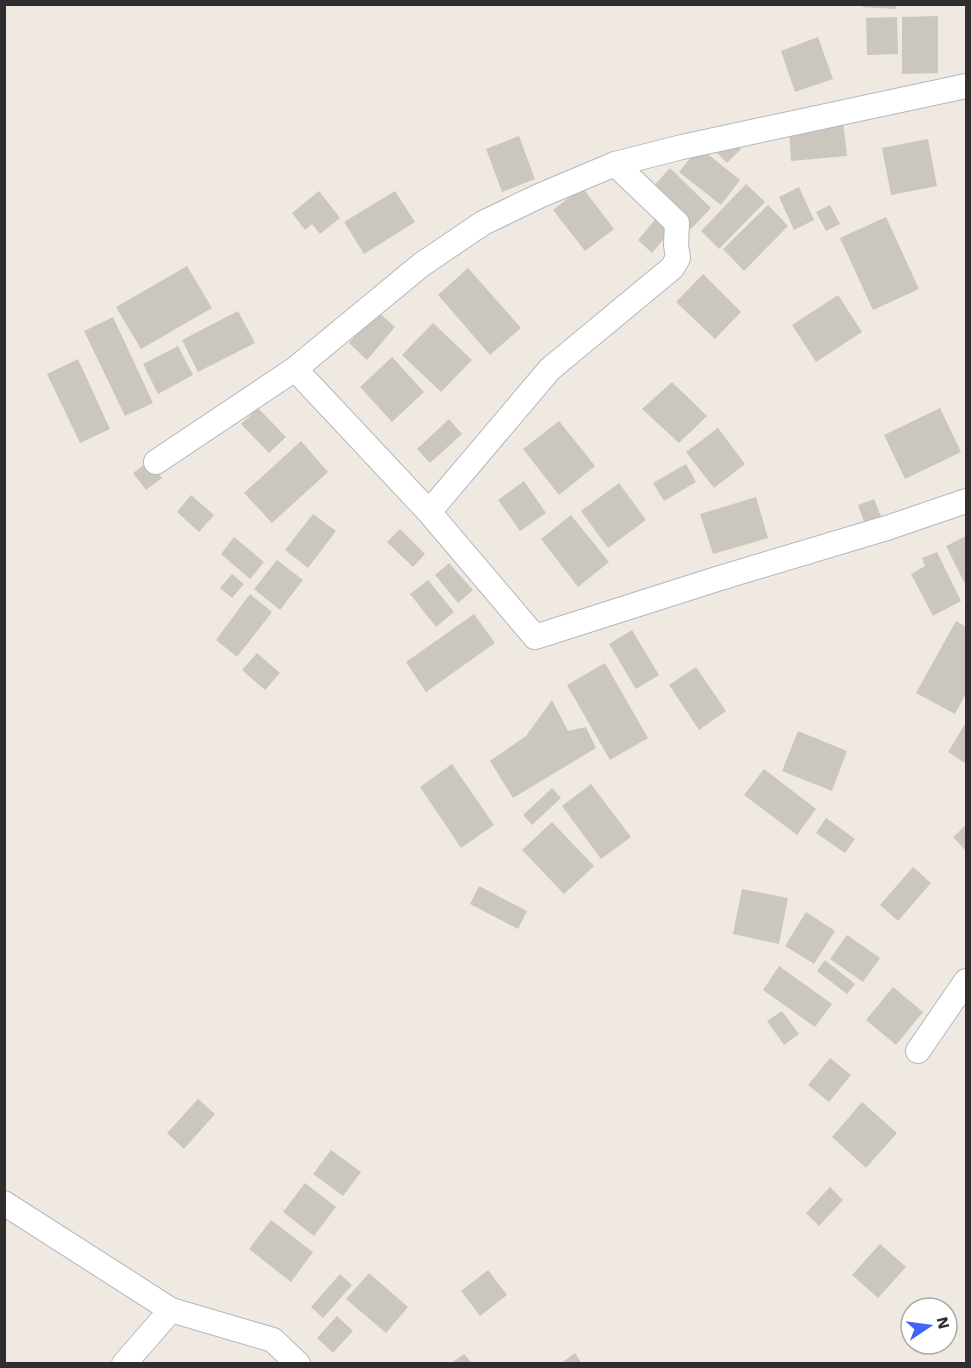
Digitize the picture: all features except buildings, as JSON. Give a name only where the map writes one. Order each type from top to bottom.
[{"type":"street","points":[[156,462],[295,369],[421,265],[483,223],[539,196],[615,164],[682,147],[966,86]]},
{"type":"street","points":[[429,512],[550,369],[672,268],[678,258],[676,224],[615,164]]},
{"type":"street","points":[[295,369],[429,512],[535,637],[890,527],[966,501]]},
{"type":"street","points":[[918,1051],[966,981]]},
{"type":"street","points":[[4,1203],[171,1310],[273,1340],[298,1364]]},
{"type":"street","points":[[124,1364],[171,1310]]}]
